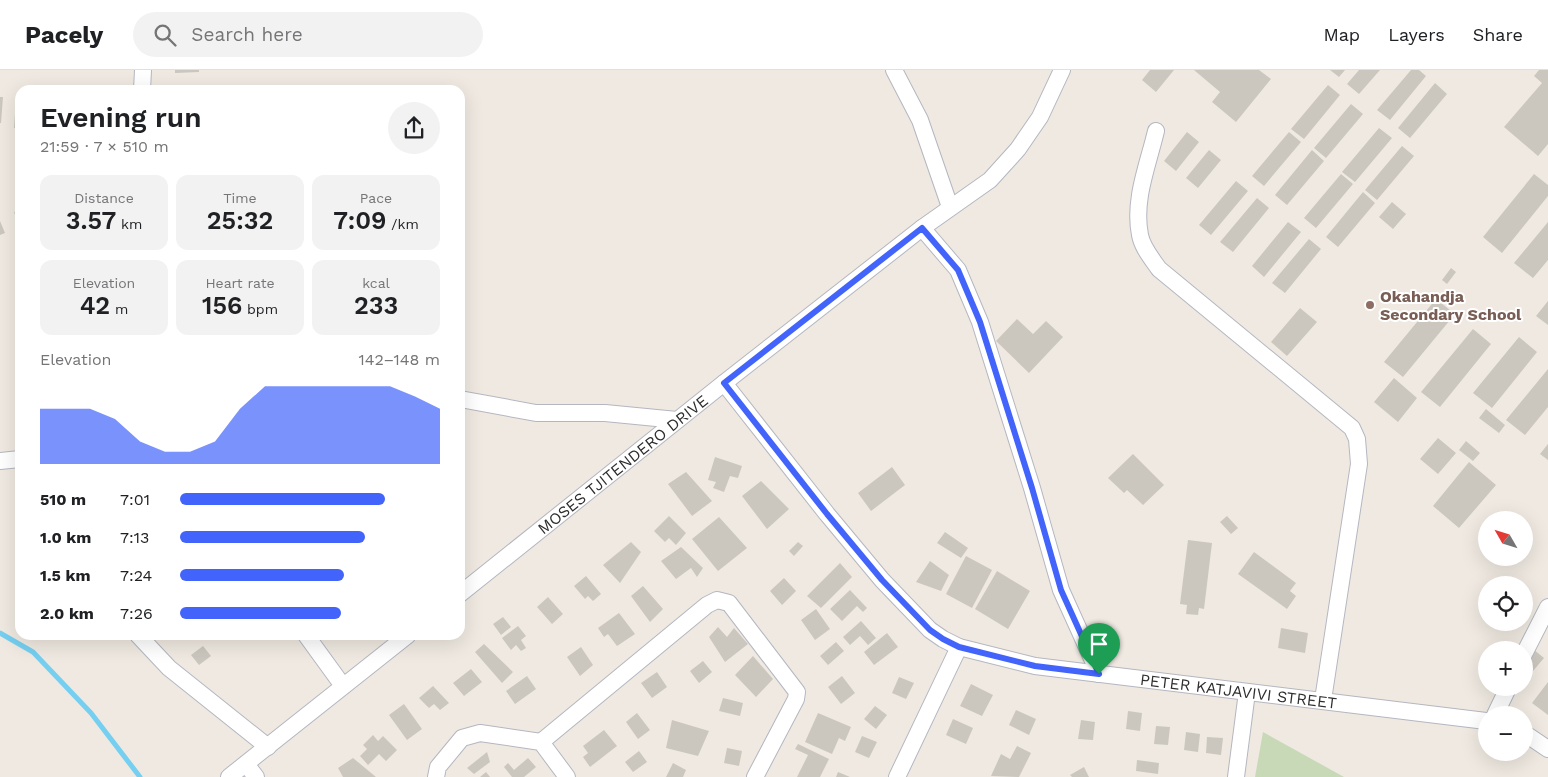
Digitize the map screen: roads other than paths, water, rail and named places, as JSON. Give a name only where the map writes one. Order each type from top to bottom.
[{"type":"street","points":[[142,85],[143,70]]},
{"type":"street","points":[[894,70],[920,120],[950,207]]},
{"type":"street","name":"MOSES TJITENDERO DRIVE","points":[[465,590],[677,420],[922,228],[990,180],[1018,149],[1040,117],[1062,70]]},
{"type":"street","points":[[1156,131],[1138,201],[1140,236],[1150,257],[1159,269],[1352,428],[1358,439],[1359,464],[1323,700]]},
{"type":"street","points":[[922,228],[958,270],[980,322],[1032,488],[1061,590],[1099,674]]},
{"type":"street","name":"PETER KATJAVIVI STREET","points":[[724,383],[827,514],[882,580],[930,630],[959,647],[1035,666],[1478,720]]},
{"type":"street","points":[[465,400],[536,412],[605,413],[677,420]]},
{"type":"street","points":[[0,461],[15,460]]},
{"type":"street","points":[[541,742],[707,605],[717,600],[729,603],[797,692],[796,699],[755,777]]},
{"type":"street","points":[[1531,641],[1548,607]]},
{"type":"street","points":[[143,640],[169,668],[268,747]]},
{"type":"street","points":[[310,640],[343,686]]},
{"type":"street","points":[[229,777],[402,640]]},
{"type":"street","points":[[897,777],[959,647]]},
{"type":"street","points":[[1236,777],[1247,692]]},
{"type":"street","points":[[436,777],[438,767],[462,738],[480,733],[541,742],[567,777]]},
{"type":"street","points":[[1533,738],[1548,749]]},
{"type":"street","points":[[246,764],[256,777]]},
{"type":"waterway","points":[[0,633],[33,652],[91,713],[140,777]]},
{"type":"place","name":"Okahandja Secondary School","points":[[1370,305]]}]
